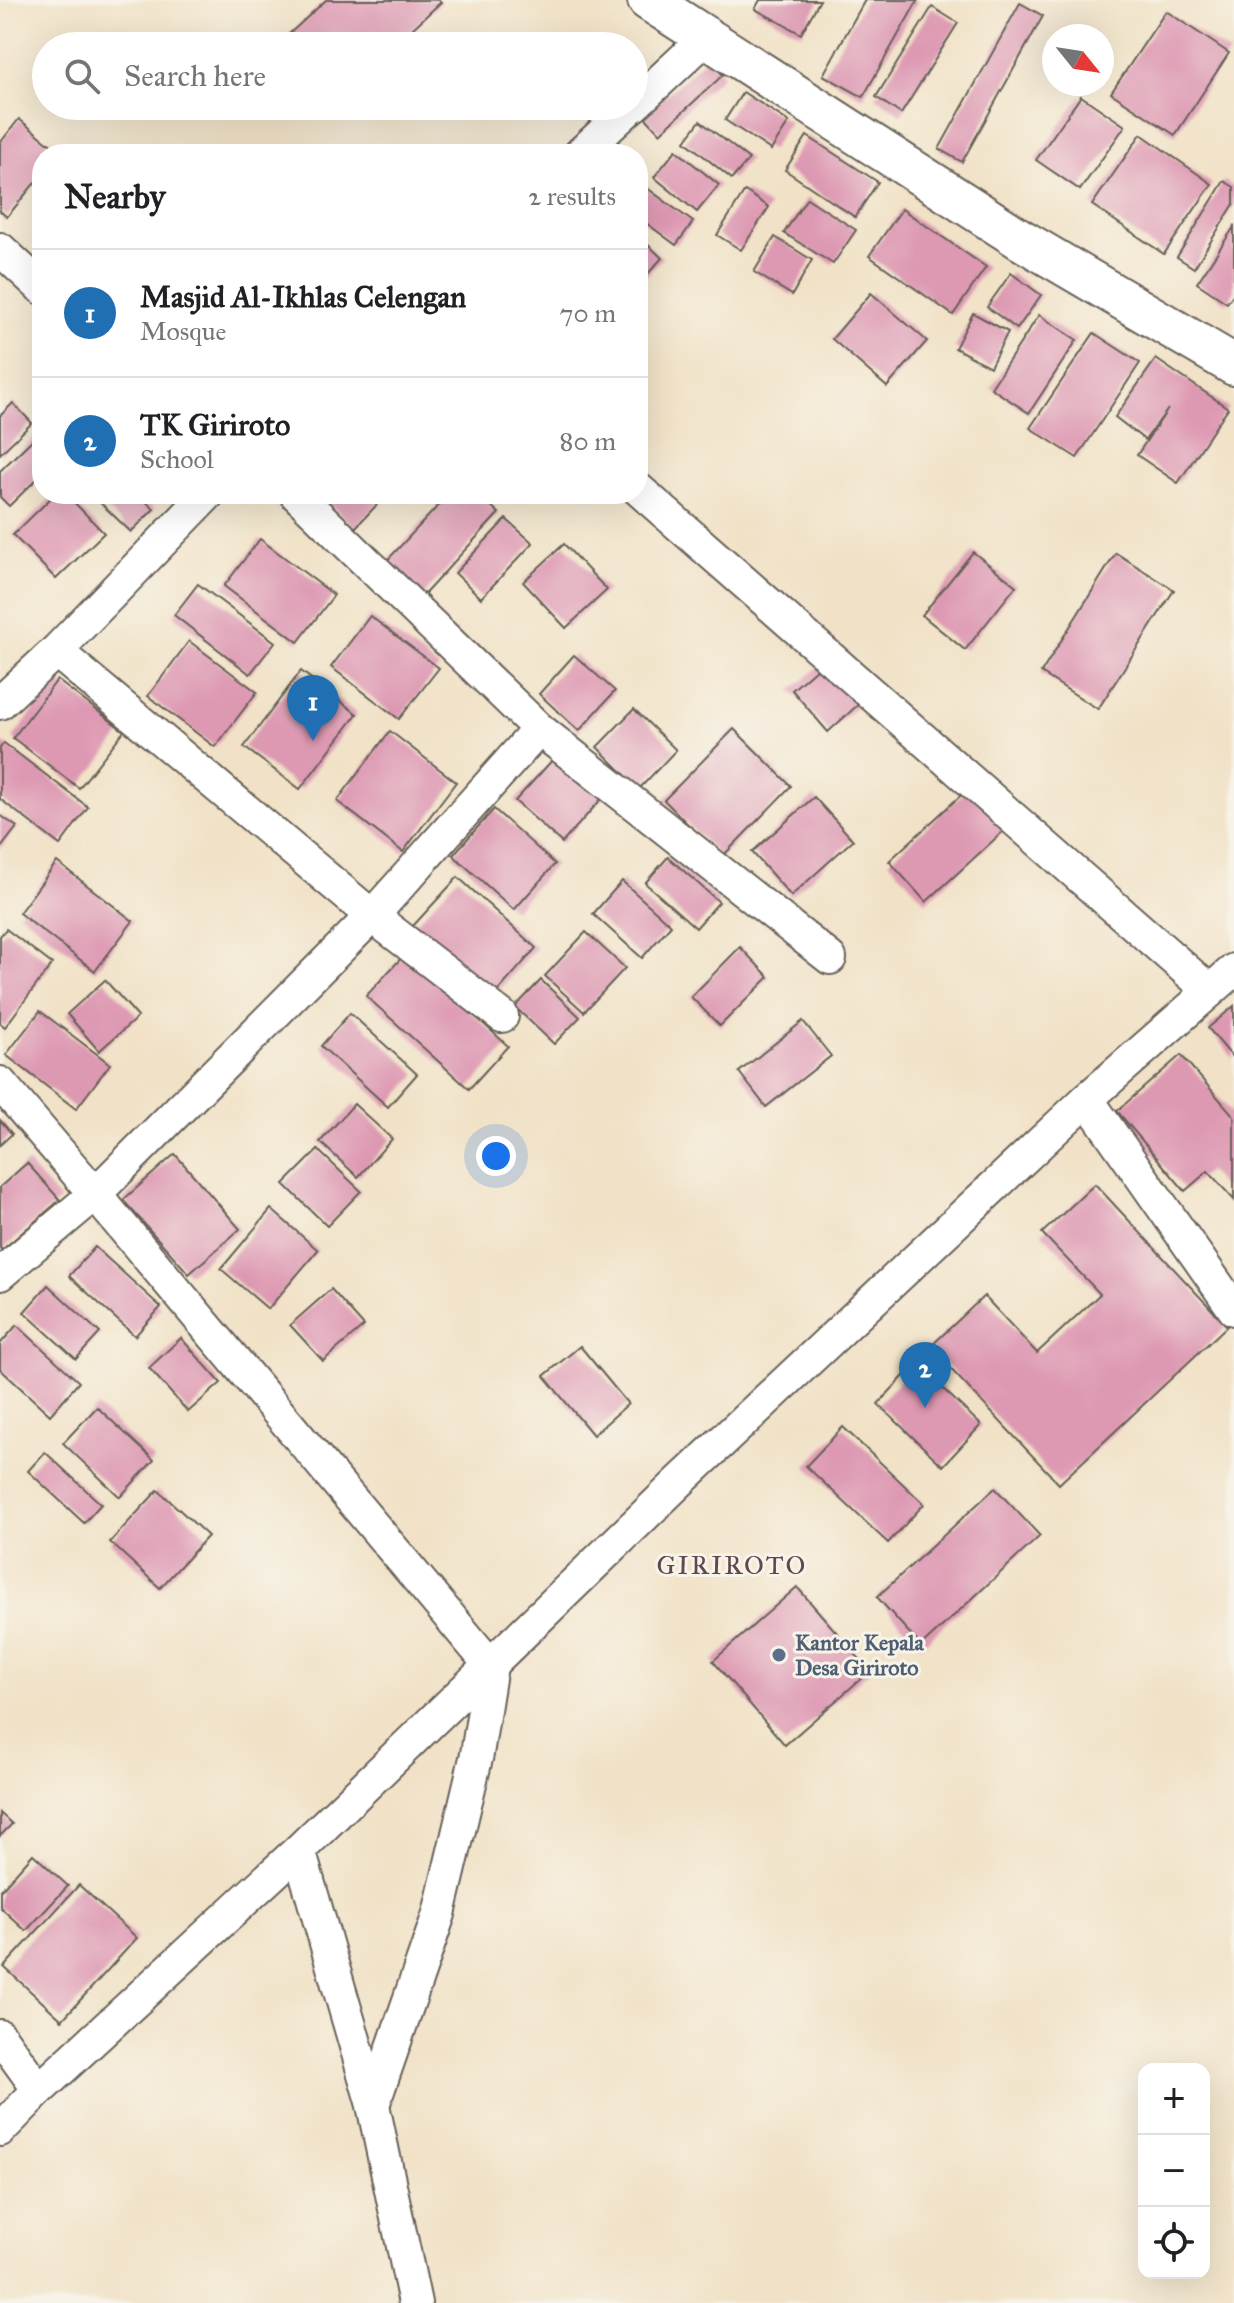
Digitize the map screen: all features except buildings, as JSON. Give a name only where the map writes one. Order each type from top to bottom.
[{"type":"street","points":[[648,0],[1020,239],[1234,365]]},
{"type":"street","points":[[648,91],[707,37]]},
{"type":"street","points":[[591,144],[617,120]]},
{"type":"street","points":[[0,249],[32,279]]},
{"type":"street","points":[[648,498],[1210,991]]},
{"type":"street","points":[[0,703],[56,651],[198,504]]},
{"type":"street","points":[[306,504],[539,729],[830,958]]},
{"type":"street","points":[[56,651],[372,916],[502,1016]]},
{"type":"street","points":[[0,1274],[95,1194],[372,916],[539,729]]},
{"type":"street","points":[[0,2130],[39,2090],[299,1850],[678,1483],[1087,1099],[1234,970]]},
{"type":"street","points":[[0,1083],[491,1666],[477,1754],[439,1914],[373,2105]]},
{"type":"street","points":[[1087,1099],[1234,1309]]},
{"type":"street","points":[[299,1850],[373,2105],[415,2303]]},
{"type":"street","points":[[0,2036],[39,2090]]},
{"type":"place","name":"Masjid Al-Ikhlas Celengan","points":[[313,741]]},
{"type":"place","name":"TK Giriroto","points":[[925,1408]]},
{"type":"place","name":"Kantor Kepala Desa Giriroto","points":[[779,1655]]},
{"type":"district","name":"GIRIROTO","points":[[732,1565]]}]
